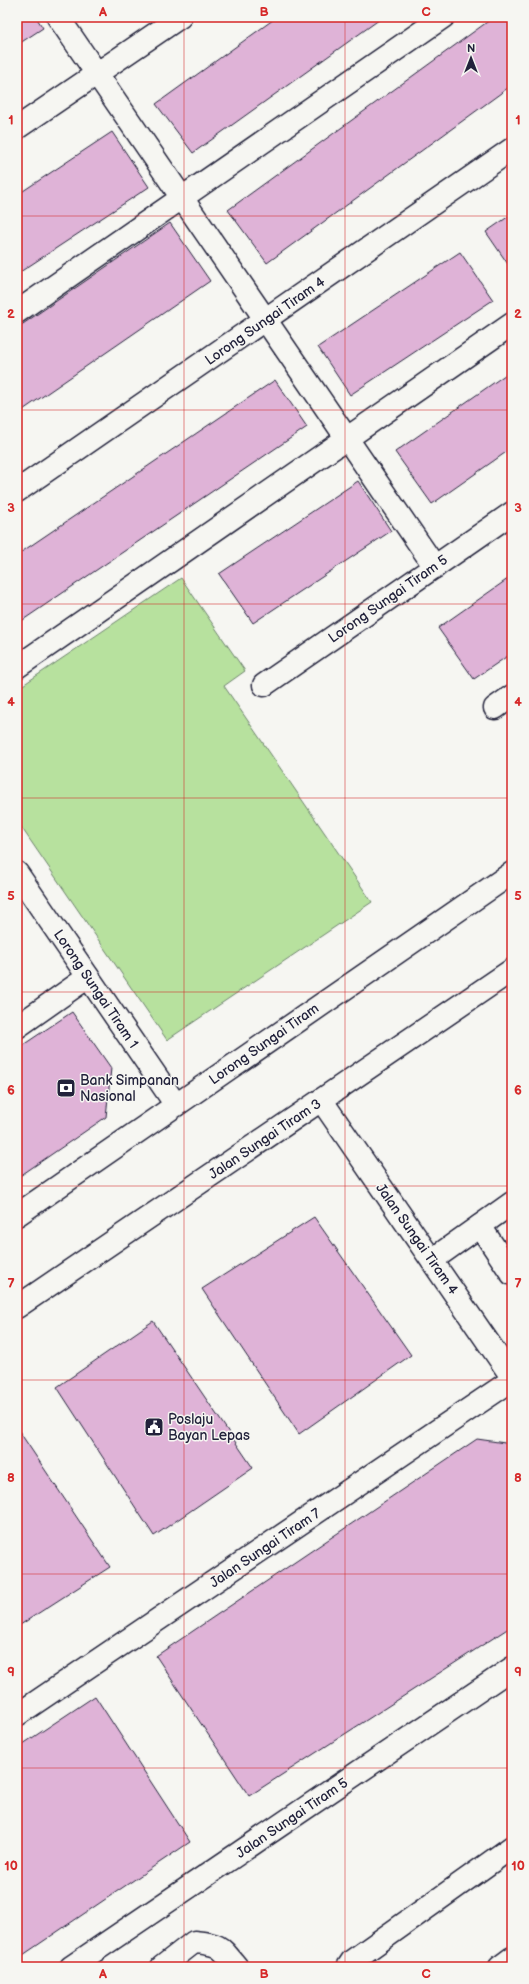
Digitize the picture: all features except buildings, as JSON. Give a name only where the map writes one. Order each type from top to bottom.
[{"type":"street","points":[[58,17],[436,567]]},
{"type":"street","points":[[17,128],[180,17]]},
{"type":"street","points":[[17,312],[443,17]]},
{"type":"street","name":"Lorong Sungai Tiram 4","points":[[17,491],[266,321],[512,150]]},
{"type":"street","points":[[17,667],[512,324]]},
{"type":"street","name":"Lorong Sungai Tiram 5","points":[[264,685],[512,513]]},
{"type":"street","name":"Lorong Sungai Tiram 1","points":[[17,873],[176,1105]]},
{"type":"street","name":"Lorong Sungai Tiram","points":[[17,1215],[512,873]]},
{"type":"street","name":"Jalan Sungai Tiram 3","points":[[17,1307],[322,1101],[512,970]]},
{"type":"street","points":[[17,1027],[88,978]]},
{"type":"street","name":"Jalan Sungai Tiram 4","points":[[322,1101],[512,1377]]},
{"type":"street","points":[[432,1260],[512,1203]]},
{"type":"street","points":[[480,1226],[512,1274]]},
{"type":"street","name":"Jalan Sungai Tiram 7","points":[[17,1715],[512,1380]]},
{"type":"street","name":"Jalan Sungai Tiram 5","points":[[71,1967],[512,1668]]},
{"type":"street","points":[[348,1967],[352,1961],[512,1847]]},
{"type":"street","points":[[162,1967],[194,1942],[214,1943],[223,1950],[237,1967]]},
{"type":"street","points":[[500,1967],[512,1958]]},
{"type":"green space","points":[[181,578],[245,671],[224,686],[372,902],[167,1040],[17,821],[17,689]]},
{"type":"place","name":"Bank Simpanan Nasional","points":[[66,1088]]},
{"type":"place","name":"Poslaju Bayan Lepas","points":[[154,1427]]}]
